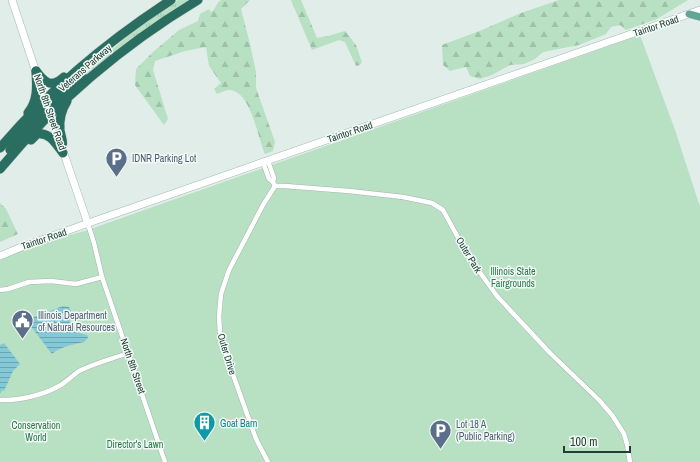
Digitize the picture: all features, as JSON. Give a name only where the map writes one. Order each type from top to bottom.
[{"type":"highway","name":"Veterans Parkway","points":[[0,148],[46,100],[110,43],[171,0]]},
{"type":"highway","name":"Veterans Parkway","points":[[0,169],[50,114],[70,95],[131,45],[198,0]]},
{"type":"highway","points":[[36,71],[46,81],[57,83],[96,50],[110,43],[112,46],[56,101],[50,114]]},
{"type":"highway","points":[[19,127],[31,110],[35,99],[37,85],[36,71]]},
{"type":"highway","points":[[63,151],[64,142],[60,131],[60,118],[62,109],[70,95]]},
{"type":"highway","points":[[0,163],[40,114],[46,100]]},
{"type":"highway","points":[[0,173],[35,136],[39,134],[50,136],[63,151]]},
{"type":"main road","name":"North 8th Street Road","points":[[12,0],[88,224]]},
{"type":"main road","name":"Taintor Road","points":[[0,256],[700,10]]},
{"type":"main road","points":[[689,14],[700,17]]},
{"type":"street","points":[[265,162],[269,179],[274,184]]},
{"type":"street","name":"Outer Park","points":[[274,184],[383,194],[432,203],[443,210],[468,256],[489,286],[550,353],[604,405],[624,434],[630,462]]},
{"type":"street","name":"Outer Drive","points":[[268,462],[256,439],[226,355],[220,332],[219,317],[221,294],[229,270],[274,184]]},
{"type":"street","name":"North 8th Street","points":[[88,224],[102,277],[165,462]]},
{"type":"street","points":[[0,290],[29,282],[51,281],[76,284],[102,277]]},
{"type":"street","points":[[0,400],[22,398],[52,389],[59,386],[80,371],[128,353]]},
{"type":"green space","points":[[178,0],[191,0],[78,83],[77,82],[140,25]]},
{"type":"green space","points":[[221,0],[250,0],[241,9],[256,72],[256,88],[275,142],[273,151],[265,154],[253,116],[243,98],[237,92],[229,90],[217,94],[214,89],[221,83],[209,66],[206,47],[185,51],[155,61],[153,70],[168,119],[164,125],[135,85],[136,69],[153,52],[179,30],[198,21],[200,14],[209,9],[211,12],[213,11]]},
{"type":"green space","points":[[291,0],[301,0],[317,38],[345,31],[356,45],[362,62],[360,65],[356,66],[345,42],[339,40],[312,50]]},
{"type":"green space","points":[[559,0],[688,0],[657,19],[626,30],[620,25],[611,27],[606,34],[579,45],[543,52],[535,59],[524,64],[510,65],[492,75],[480,79],[470,76],[466,67],[450,71],[443,65],[442,45],[521,13]]},
{"type":"green space","name":"Illinois State Fairgrounds","points":[[640,35],[675,130],[700,207],[700,462],[0,462],[0,260],[31,247],[85,231]]},
{"type":"green space","points":[[0,203],[6,209],[18,234],[0,242]]},
{"type":"water","points":[[63,306],[69,307],[71,311],[69,327],[72,331],[87,335],[88,338],[84,342],[63,347],[52,354],[26,320]]},
{"type":"water","points":[[4,343],[20,364],[13,371],[4,391],[3,390],[0,393],[0,345]]},
{"type":"place","name":"IDNR Parking Lot","points":[[117,178]]},
{"type":"place","name":"Illinois Department of Natural Resources","points":[[22,340]]},
{"type":"place","name":"Goat Barn","points":[[204,442]]},
{"type":"place","name":"Lot 18 A (Public Parking)","points":[[440,450]]},
{"type":"park label","name":"Conservation World","points":[[36,430]]},
{"type":"park label","name":"Director's Lawn","points":[[135,444]]}]
